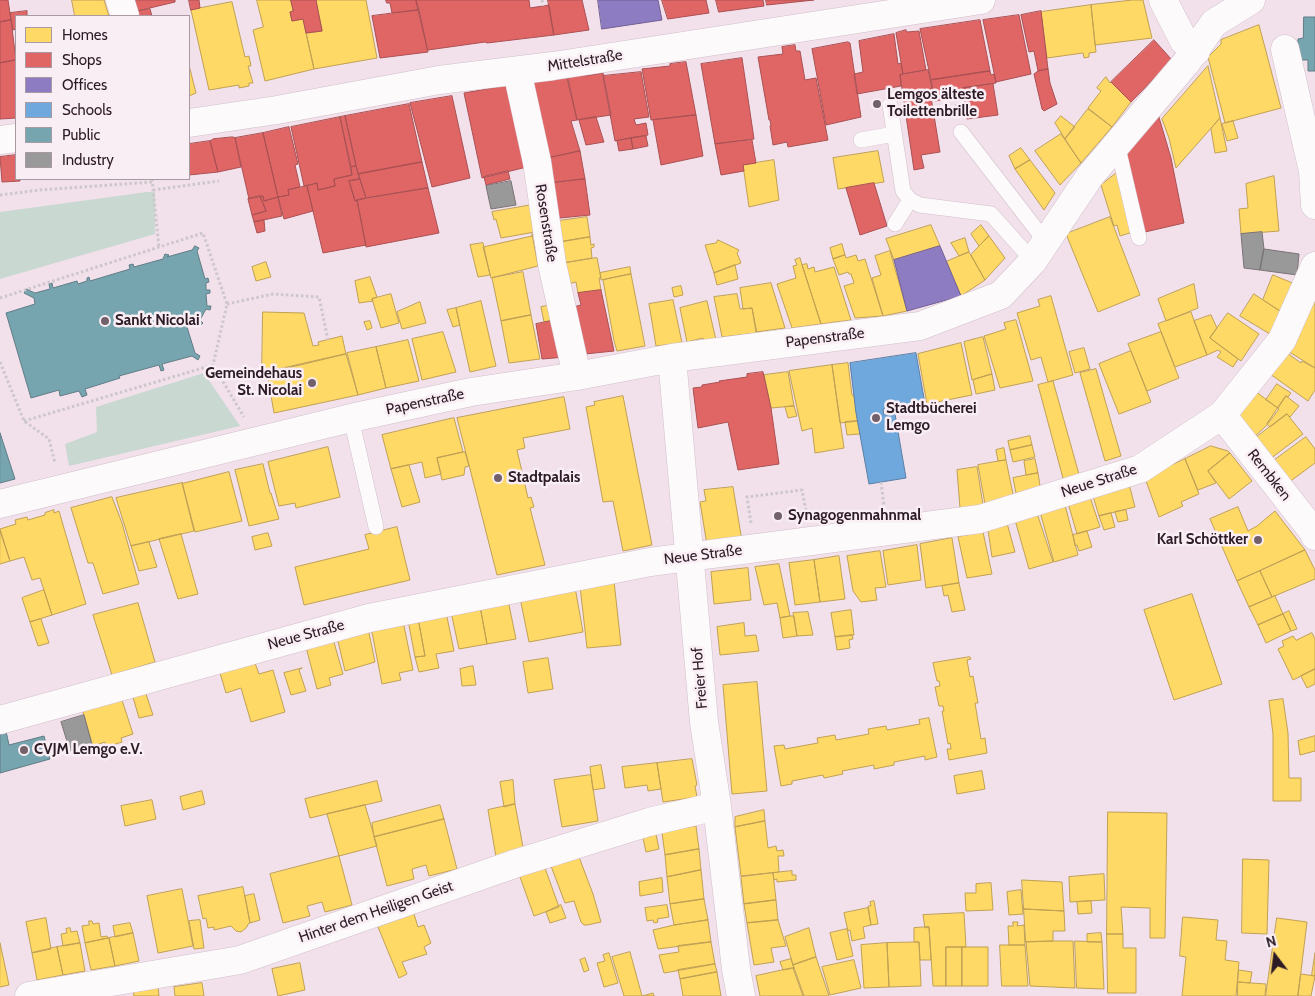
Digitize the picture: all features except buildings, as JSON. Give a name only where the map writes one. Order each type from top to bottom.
[{"type":"street","points":[[120,0],[125,15]]},
{"type":"street","name":"Mittelstraße","points":[[190,123],[277,110],[439,80],[517,71],[981,0]]},
{"type":"street","points":[[1164,0],[1191,57]]},
{"type":"street","points":[[1212,12],[1251,0]]},
{"type":"street","name":"Papenstraße","points":[[0,504],[352,418],[471,392],[577,376],[672,358],[920,326],[1001,295],[1040,251],[1090,176],[1191,57],[1212,12]]},
{"type":"street","points":[[1285,49],[1314,167],[1315,205]]},
{"type":"street","name":"Rosenstraße","points":[[517,71],[537,162],[552,264],[577,376]]},
{"type":"street","points":[[0,140],[15,138]]},
{"type":"street","name":"Neue Straße","points":[[0,720],[369,618],[606,570],[755,548],[980,519],[1140,469],[1222,415],[1282,340],[1315,266]]},
{"type":"street","name":"Freier Hof","points":[[672,358],[704,722],[717,806],[736,969],[741,996]]},
{"type":"street","name":"Rembken","points":[[1222,415],[1315,536]]},
{"type":"street","name":"Hinter dem Heiligen Geist","points":[[29,996],[240,960],[517,863],[649,822],[717,806]]},
{"type":"lane","points":[[890,105],[903,191],[910,200],[920,205],[991,214],[1040,251]]},
{"type":"lane","points":[[961,132],[1040,251]]},
{"type":"lane","points":[[861,140],[894,134]]},
{"type":"lane","points":[[1117,144],[1139,238]]},
{"type":"lane","points":[[894,224],[910,200]]},
{"type":"lane","points":[[352,418],[376,527]]},
{"type":"path","points":[[542,0],[543,6]]},
{"type":"path","points":[[0,195],[152,180],[159,248]]},
{"type":"path","points":[[153,190],[219,181]]},
{"type":"path","points":[[0,298],[203,233],[226,304],[213,365],[258,441]]},
{"type":"path","points":[[226,304],[273,294],[319,297],[328,340]]},
{"type":"path","points":[[0,362],[24,421],[49,439],[62,489]]},
{"type":"path","points":[[24,421],[213,365]]},
{"type":"path","points":[[755,548],[747,497],[802,490],[811,541]]},
{"type":"shaded area","points":[[155,192],[155,234],[0,279],[0,212]]},
{"type":"shaded area","points":[[204,373],[240,426],[69,466],[65,444],[97,432],[96,407]]},
{"type":"place","name":"Lemgos älteste Toilettenbrille","points":[[877,104]]},
{"type":"place","name":"Sankt Nicolai","points":[[105,321]]},
{"type":"place","name":"Gemeindehaus St. Nicolai","points":[[312,383]]},
{"type":"place","name":"Stadtbücherei Lemgo","points":[[876,418]]},
{"type":"place","name":"Stadtpalais","points":[[498,478]]},
{"type":"place","name":"Synagogenmahnmal","points":[[778,516]]},
{"type":"place","name":"Karl Schöttker","points":[[1258,540]]},
{"type":"place","name":"CVJM Lemgo e.V.","points":[[24,750]]}]
